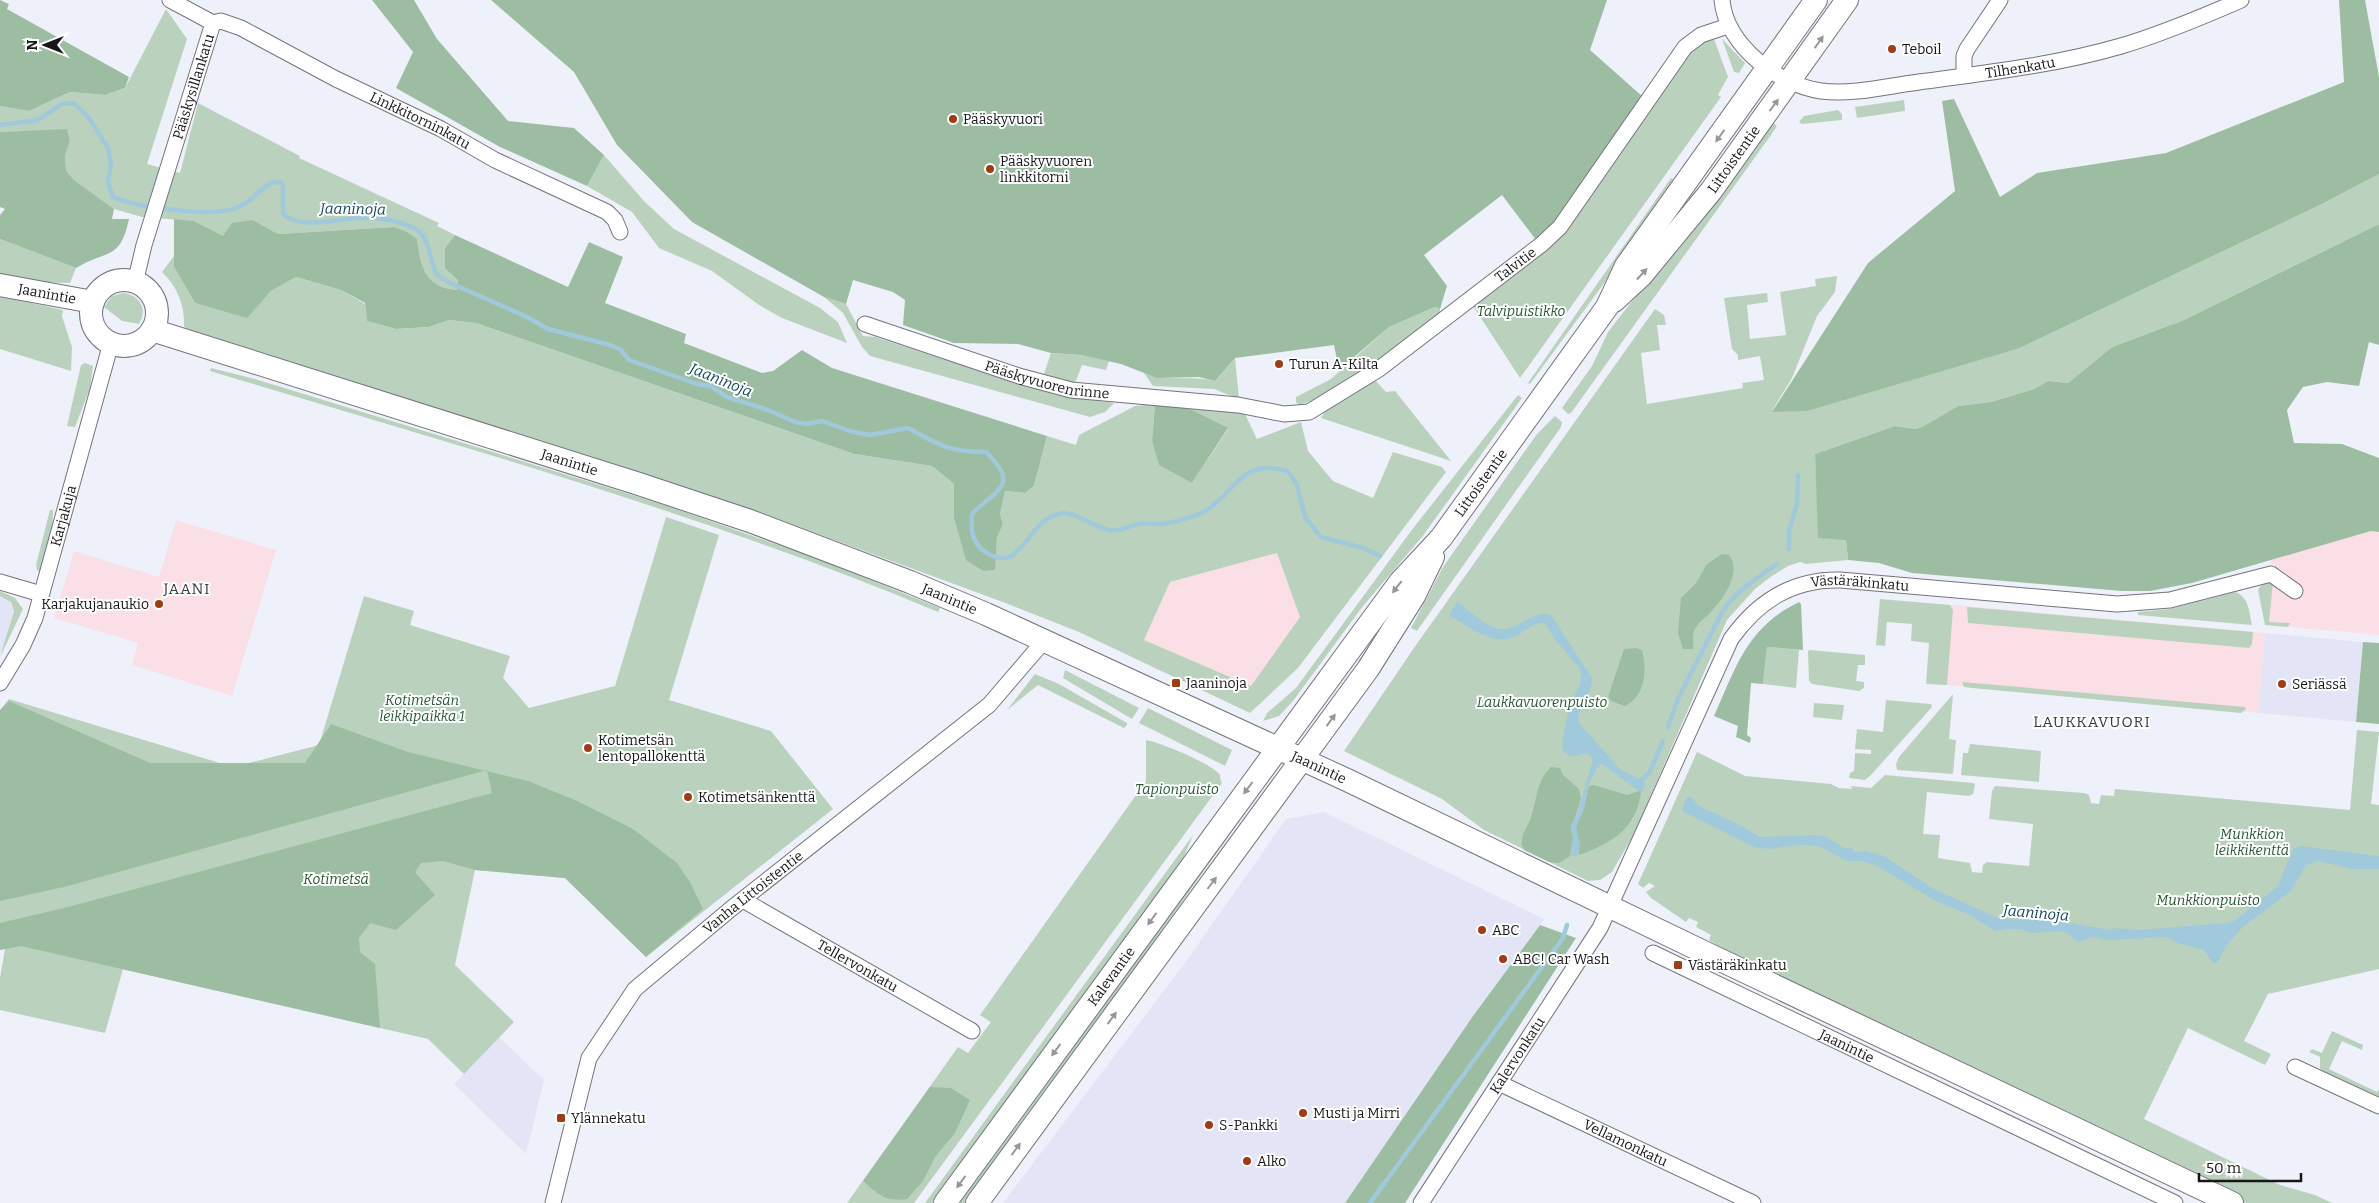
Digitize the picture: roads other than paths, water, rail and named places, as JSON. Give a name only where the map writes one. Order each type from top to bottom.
[{"type":"main road","name":"Littoistentie","points":[[1277,749],[1400,582],[1441,538],[1607,307],[1626,266],[1816,0]]},
{"type":"main road","name":"Littoistentie","points":[[1607,307],[1642,276],[1706,198],[1848,0]]},
{"type":"main road","points":[[118,281],[135,283],[148,292],[156,306],[156,316],[152,330],[146,338],[132,345],[111,343],[101,337],[92,323],[93,302],[97,294],[110,283],[118,281]]},
{"type":"main road","name":"Jaanintie","points":[[0,285],[93,302]]},
{"type":"main road","name":"Jaanintie","points":[[152,330],[750,521],[910,582],[1044,641],[1303,760],[2232,1203]]},
{"type":"main road","name":"Littoistentie","points":[[1303,760],[1368,669],[1414,596],[1441,538]]},
{"type":"main road","name":"Kalevantie","points":[[945,1203],[1277,749]]},
{"type":"main road","name":"Kalevantie","points":[[977,1203],[1303,760]]},
{"type":"street","name":"Pääskysillankatu","points":[[135,283],[144,245],[213,24],[170,0]]},
{"type":"street","points":[[1722,0],[1728,26],[1744,48],[1768,68]]},
{"type":"street","points":[[1964,75],[1966,48],[2000,0]]},
{"type":"street","name":"Tilhenkatu","points":[[1768,68],[1791,81],[1811,89],[1834,92],[1865,90],[2096,53],[2149,38],[2241,0]]},
{"type":"street","name":"Linkkitorninkatu","points":[[213,24],[221,21],[240,28],[336,79],[441,129],[495,160],[607,212],[615,220],[620,232]]},
{"type":"street","name":"Talvitie","points":[[1238,405],[1284,414],[1309,412],[1379,369],[1542,244],[1569,217],[1685,47],[1701,35],[1728,26]]},
{"type":"street","name":"Pääskyvuorenrinne","points":[[865,324],[1018,376],[1071,390],[1238,405]]},
{"type":"street","name":"Karjakuja","points":[[0,683],[23,644],[34,618],[111,343]]},
{"type":"street","name":"Västäräkinkatu","points":[[1609,906],[1730,639],[1757,608],[1776,594],[1792,586],[1825,580],[1840,580],[2069,600],[2142,603],[2170,600],[2271,574],[2295,591]]},
{"type":"street","points":[[0,582],[41,594]]},
{"type":"street","name":"Vanha Littoistentie","points":[[553,1203],[588,1058],[635,989],[743,900],[989,705],[1044,641]]},
{"type":"street","name":"Tellervonkatu","points":[[743,900],[972,1031]]},
{"type":"street","name":"Kalervonkatu","points":[[1421,1203],[1600,928],[1609,906]]},
{"type":"street","name":"Jaanintie","points":[[1653,953],[2175,1203]]},
{"type":"street","points":[[1702,976],[1712,956]]},
{"type":"street","points":[[2295,1067],[2379,1106]]},
{"type":"street","name":"Vellamonkatu","points":[[1499,1083],[1752,1203]]},
{"type":"street","points":[[2012,1125],[2021,1104]]},
{"type":"water","points":[[1457,602],[1486,623],[1503,629],[1510,628],[1537,615],[1551,615],[1592,678],[1590,690],[1580,711],[1579,723],[1620,769],[1646,783],[1641,793],[1602,764],[1599,765],[1590,781],[1584,809],[1576,827],[1580,845],[1578,856],[1570,856],[1573,837],[1571,825],[1577,815],[1593,759],[1588,753],[1575,756],[1568,755],[1563,750],[1562,744],[1569,706],[1580,685],[1580,669],[1554,638],[1545,623],[1534,625],[1509,639],[1491,638],[1473,630],[1449,615]]},
{"type":"water","points":[[1690,796],[1699,806],[1740,825],[1760,837],[1824,836],[1846,849],[1852,847],[1854,852],[1866,851],[1884,856],[1934,889],[2000,919],[2057,921],[2110,930],[2115,928],[2139,930],[2225,923],[2234,921],[2278,886],[2293,849],[2301,846],[2379,856],[2379,869],[2352,869],[2318,861],[2306,865],[2290,892],[2244,926],[2226,946],[2218,963],[2214,963],[2202,949],[2177,943],[2168,937],[2109,940],[2093,937],[2078,942],[2067,933],[2059,931],[2032,933],[2021,929],[2006,929],[1995,931],[1970,915],[1936,901],[1875,865],[1861,861],[1847,861],[1818,846],[1800,845],[1769,849],[1754,847],[1682,811],[1686,798]]},
{"type":"waterway","name":"Jaaninoja","points":[[0,125],[38,120],[62,104],[74,103],[89,118],[108,148],[111,164],[108,182],[113,197],[157,208],[213,212],[239,207],[264,187],[280,182],[283,186],[283,214],[290,219],[309,223],[372,218],[385,219],[412,227],[423,235],[436,273],[448,282],[525,316],[548,329],[610,345],[621,350],[629,360],[697,384],[710,386],[727,397],[768,410],[795,422],[806,424],[822,421],[853,432],[870,435],[908,428],[928,439],[953,449],[986,452],[996,463],[1002,473],[1003,480],[996,492],[972,514],[972,530],[976,543],[984,551],[996,557],[1007,558],[1015,553],[1048,519],[1059,514],[1070,514],[1110,530],[1118,530],[1141,523],[1158,524],[1192,517],[1208,509],[1250,472],[1272,468],[1288,471],[1297,485],[1305,517],[1321,537],[1363,548],[1380,556]]},
{"type":"waterway","points":[[1789,549],[1789,531],[1797,503],[1798,475]]},
{"type":"waterway","points":[[1668,727],[1678,699],[1722,612],[1740,591],[1777,564]]},
{"type":"waterway","points":[[1637,784],[1650,772],[1663,741]]},
{"type":"waterway","points":[[1370,1203],[1563,938],[1567,925]]},
{"type":"place","name":"Teboil","points":[[1892,49]]},
{"type":"place","name":"Pääskyvuori","points":[[953,119]]},
{"type":"place","name":"Pääskyvuoren linkkitorni","points":[[990,169]]},
{"type":"place","name":"Turun A-Kilta","points":[[1279,364]]},
{"type":"place","name":"Karjakujanaukio","points":[[159,604]]},
{"type":"place","name":"Jaaninoja","points":[[1176,683]]},
{"type":"place","name":"Seriässä","points":[[2282,684]]},
{"type":"place","name":"Kotimetsän lentopallokenttä","points":[[588,748]]},
{"type":"place","name":"Kotimetsänkenttä","points":[[688,797]]},
{"type":"place","name":"ABC","points":[[1482,930]]},
{"type":"place","name":"ABC! Car Wash","points":[[1503,959]]},
{"type":"place","name":"Västäräkinkatu","points":[[1678,965]]},
{"type":"place","name":"Musti ja Mirri","points":[[1303,1113]]},
{"type":"place","name":"Ylännekatu","points":[[561,1118]]},
{"type":"place","name":"S-Pankki","points":[[1209,1125]]},
{"type":"place","name":"Alko","points":[[1247,1161]]},
{"type":"district","name":"JAANI","points":[[187,589]]},
{"type":"district","name":"LAUKKAVUORI","points":[[2092,722]]},
{"type":"park label","name":"Talvipuistikko","points":[[1521,311]]},
{"type":"park label","name":"Laukkavuorenpuisto","points":[[1542,702]]},
{"type":"park label","name":"Kotimetsän leikkipaikka 1","points":[[422,708]]},
{"type":"park label","name":"Tapionpuisto","points":[[1177,789]]},
{"type":"park label","name":"Munkkion leikkikenttä","points":[[2252,842]]},
{"type":"park label","name":"Kotimetsä","points":[[336,879]]},
{"type":"park label","name":"Munkkionpuisto","points":[[2208,900]]}]
